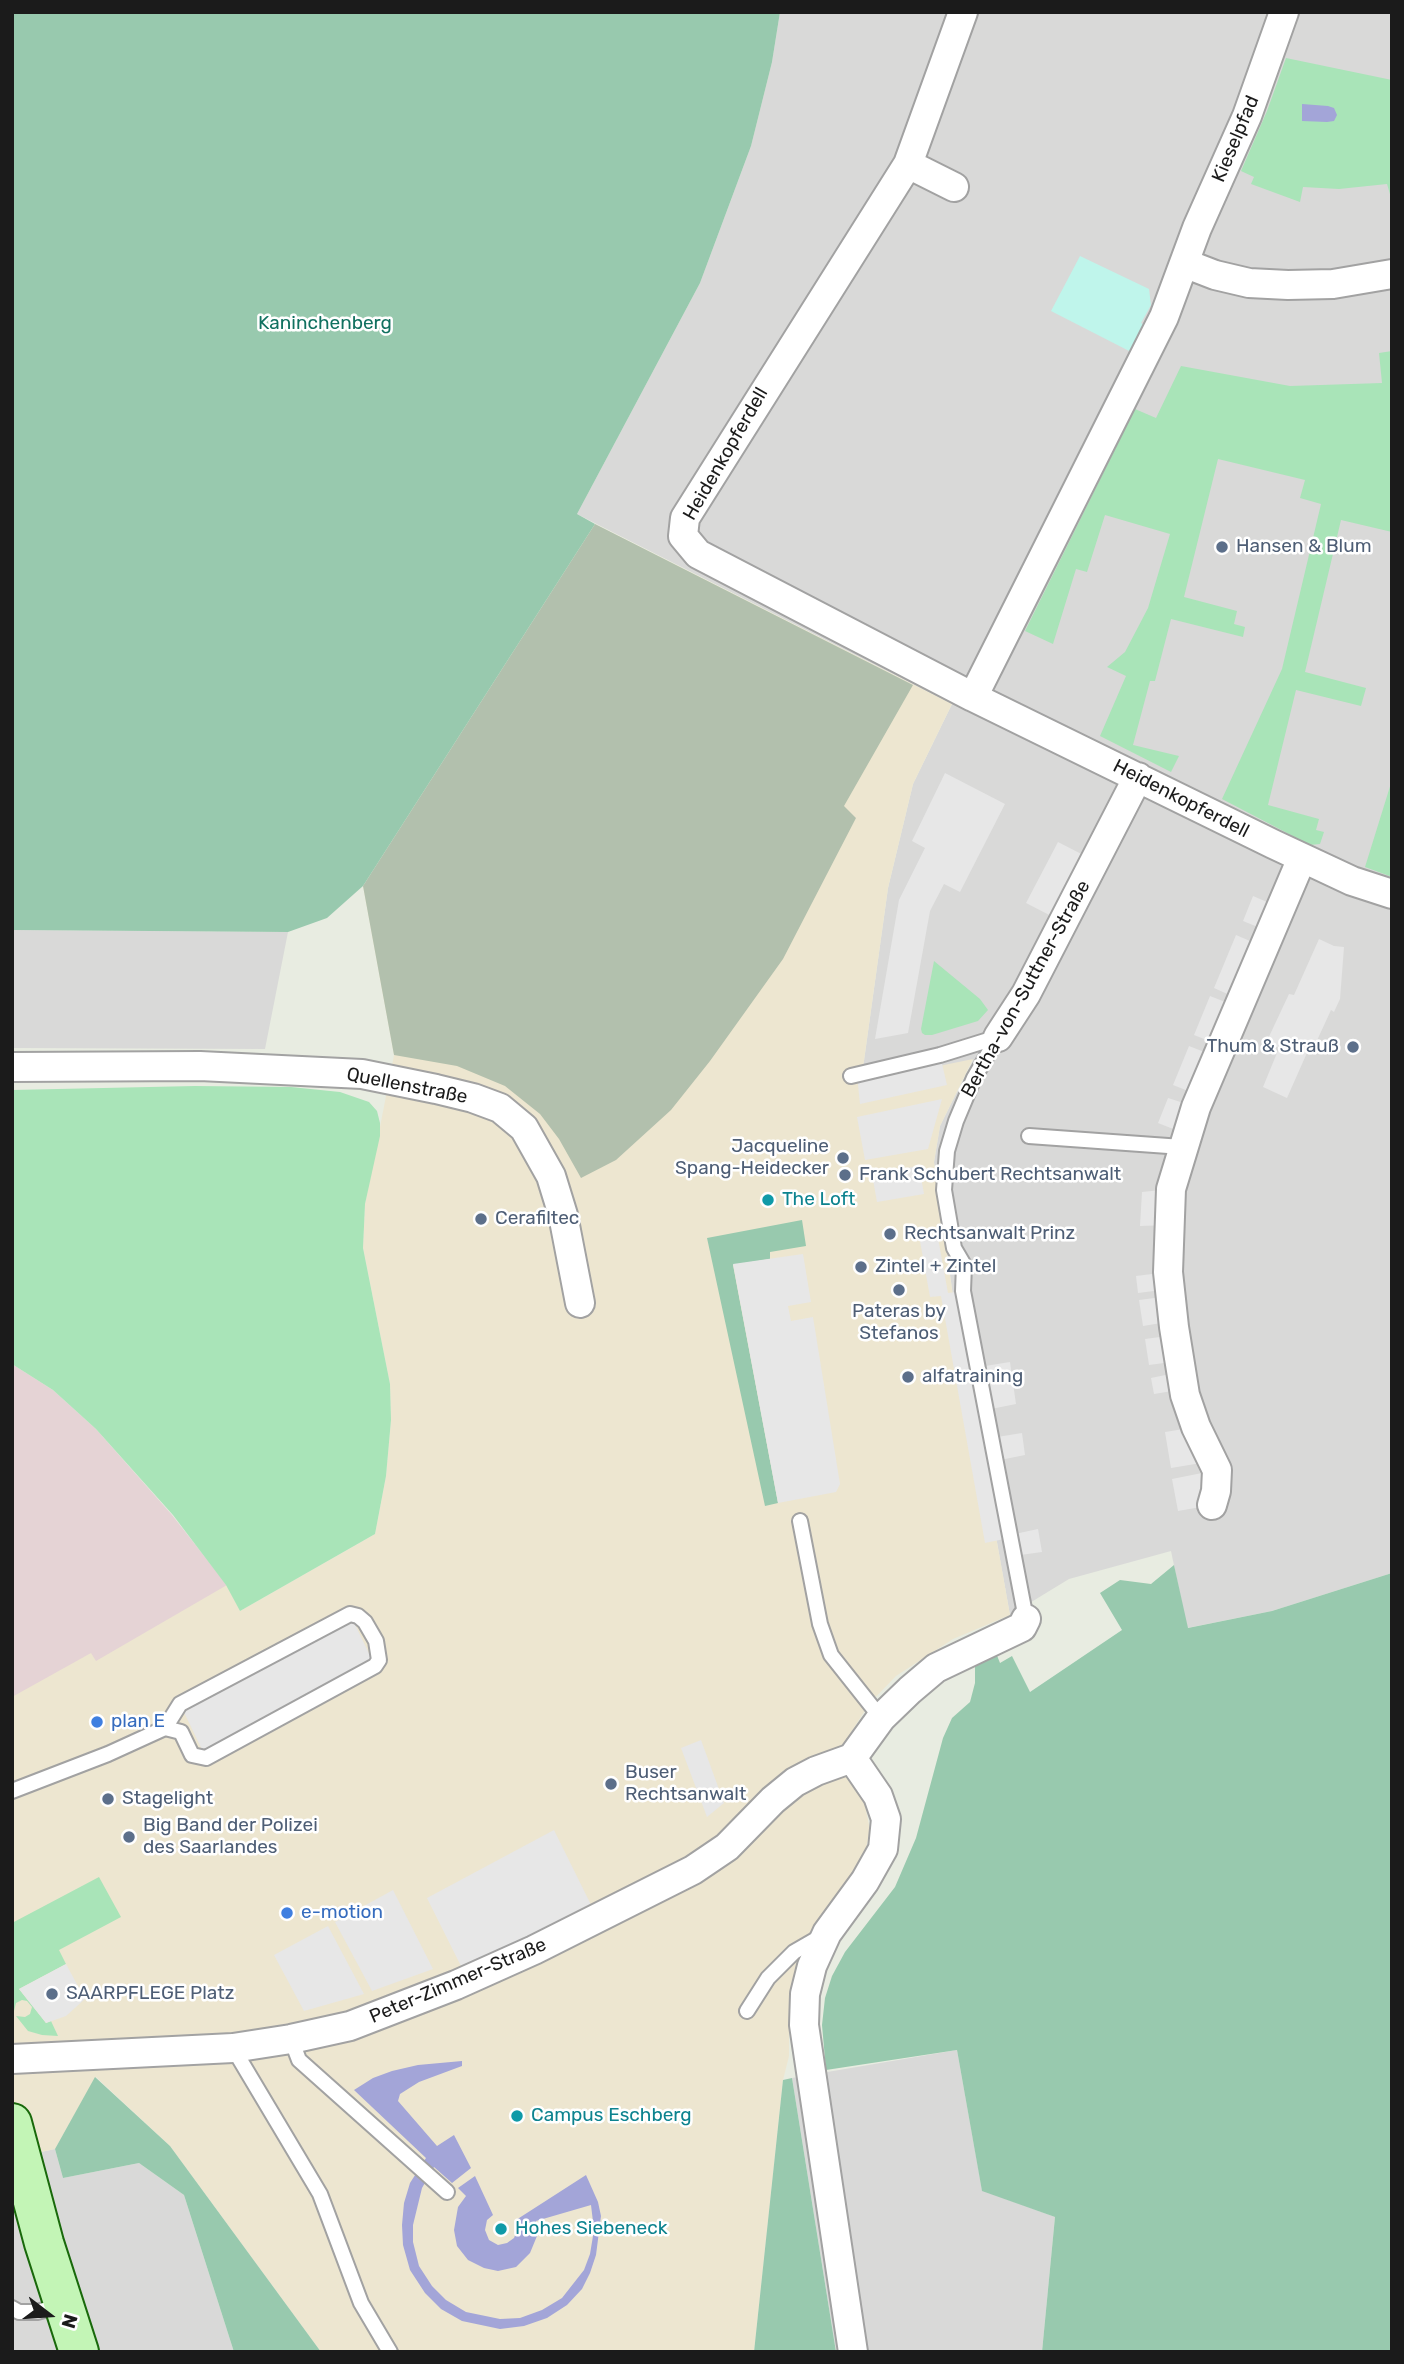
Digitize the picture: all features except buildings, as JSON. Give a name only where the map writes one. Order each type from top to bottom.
[{"type":"street","name":"Heidenkopferdell","points":[[963,12],[908,164],[685,518],[683,537],[698,554],[973,697],[1302,858],[1352,881],[1392,894]]},
{"type":"street","name":"Kieselpfad","points":[[1184,263],[1247,116],[1284,12]]},
{"type":"street","points":[[908,164],[954,187]]},
{"type":"street","points":[[973,697],[1164,317],[1184,263],[1214,275],[1249,283],[1333,284],[1392,274]]},
{"type":"street","name":"Bertha-von-Suttner-Straße","points":[[998,1037],[1026,994],[1138,777]]},
{"type":"street","points":[[1212,1505],[1217,1470],[1196,1427],[1184,1389],[1169,1289],[1168,1225],[1171,1189],[1182,1147],[1219,1052],[1302,858]]},
{"type":"street","name":"Quellenstraße","points":[[12,1067],[200,1066],[362,1074],[461,1095],[500,1108],[524,1128],[551,1176],[563,1215],[580,1303]]},
{"type":"street","points":[[853,2352],[804,2025],[805,1994],[812,1966],[827,1933],[865,1881],[883,1849],[886,1819],[878,1796],[852,1758],[881,1717],[936,1668],[1022,1626],[1026,1619]]},
{"type":"street","name":"Peter-Zimmer-Straße","points":[[12,2059],[233,2048],[351,2026],[413,2003],[534,1951],[693,1870],[727,1847],[773,1800],[795,1782],[852,1758]]},
{"type":"street","points":[[12,2123],[44,2244],[79,2352]]},
{"type":"lane","points":[[851,1076],[940,1055],[998,1037]]},
{"type":"lane","name":"Bertha-von-Suttner-Straße","points":[[998,1037],[974,1078],[956,1121],[947,1151],[944,1190],[954,1248],[964,1265],[963,1291],[1026,1619]]},
{"type":"lane","points":[[1029,1136],[1182,1147]]},
{"type":"lane","points":[[800,1521],[820,1624],[831,1655],[881,1717]]},
{"type":"lane","points":[[12,1791],[108,1754],[165,1728],[180,1704],[350,1614],[365,1622],[376,1641],[379,1660],[375,1666],[206,1758],[192,1755],[181,1732],[165,1728]]},
{"type":"lane","points":[[747,2011],[768,1978],[794,1952],[827,1933]]},
{"type":"lane","points":[[292,2039],[299,2060],[447,2192]]},
{"type":"lane","points":[[233,2048],[320,2194],[361,2304],[390,2352]]},
{"type":"lane","points":[[12,2308],[19,2312],[37,2312],[64,2305]]},
{"type":"shaded area","points":[[780,12],[1392,12],[1392,1573],[1272,1611],[1187,1628],[1171,1551],[1069,1579],[1010,1615],[953,1296],[934,1162],[940,1126],[973,1060],[861,1082],[888,888],[913,784],[952,704],[577,514],[700,283],[751,146],[772,62]]},
{"type":"shaded area","points":[[1302,104],[1328,106],[1334,108],[1337,115],[1334,121],[1302,121]]},
{"type":"shaded area","points":[[1080,256],[1149,289],[1151,305],[1141,323],[1151,328],[1137,355],[1051,311]]},
{"type":"shaded area","points":[[595,524],[952,704],[913,784],[888,888],[861,1082],[973,1059],[940,1126],[934,1162],[953,1296],[1010,1615],[953,1639],[896,1676],[869,1704],[833,1761],[856,1789],[865,1805],[870,1830],[865,1853],[793,1989],[789,2056],[783,2080],[754,2352],[321,2352],[170,2146],[96,2077],[55,2149],[12,2158],[12,1364],[227,1585],[240,1611],[375,1534],[386,1476],[391,1420],[390,1384],[363,1248],[365,1204],[394,1055],[363,886]]},
{"type":"shaded area","points":[[595,524],[913,685],[844,806],[856,818],[783,959],[710,1061],[671,1110],[616,1160],[581,1178],[559,1139],[540,1114],[505,1086],[457,1066],[394,1055],[363,886]]},
{"type":"shaded area","points":[[945,773],[1005,804],[960,892],[944,884],[930,911],[908,1033],[875,1039],[899,900],[925,848],[912,841]]},
{"type":"shaded area","points":[[1058,842],[1095,861],[1063,922],[1026,903]]},
{"type":"shaded area","points":[[1253,896],[1281,908],[1270,932],[1243,921]]},
{"type":"shaded area","points":[[12,930],[288,932],[265,1049],[12,1048]]},
{"type":"shaded area","points":[[1236,935],[1264,947],[1241,1000],[1214,988]]},
{"type":"shaded area","points":[[1319,939],[1344,947],[1340,999],[1334,1012],[1331,1010],[1314,1047],[1310,1046],[1287,1098],[1263,1087],[1279,1048],[1266,1043],[1289,994],[1294,995]]},
{"type":"shaded area","points":[[1210,996],[1238,1007],[1222,1046],[1194,1035]]},
{"type":"shaded area","points":[[1189,1046],[1217,1057],[1201,1096],[1173,1085]]},
{"type":"shaded area","points":[[940,1055],[947,1085],[860,1104],[857,1075]]},
{"type":"shaded area","points":[[1168,1098],[1196,1107],[1186,1134],[1158,1123]]},
{"type":"shaded area","points":[[942,1099],[928,1149],[865,1160],[857,1117]]},
{"type":"shaded area","points":[[919,1166],[924,1194],[877,1202],[872,1174]]},
{"type":"shaded area","points":[[1171,1189],[1168,1225],[1140,1226],[1142,1192]]},
{"type":"shaded area","points":[[938,1238],[948,1293],[963,1291],[979,1367],[1010,1362],[1016,1404],[986,1410],[991,1438],[1022,1433],[1025,1455],[995,1461],[1010,1535],[1038,1529],[1042,1552],[1013,1556],[1009,1538],[985,1543],[941,1296],[930,1297],[920,1241]]},
{"type":"shaded area","points":[[803,1254],[811,1302],[788,1306],[791,1321],[813,1317],[840,1484],[836,1492],[778,1503],[733,1264]]},
{"type":"shaded area","points":[[1168,1272],[1169,1289],[1138,1293],[1136,1276]]},
{"type":"shaded area","points":[[1170,1296],[1173,1321],[1143,1326],[1139,1300]]},
{"type":"shaded area","points":[[1175,1335],[1179,1361],[1149,1365],[1145,1339]]},
{"type":"shaded area","points":[[12,1364],[53,1390],[96,1429],[172,1515],[227,1585],[96,1661],[91,1653],[12,1697]]},
{"type":"shaded area","points":[[1180,1372],[1184,1389],[1154,1394],[1151,1378]]},
{"type":"shaded area","points":[[1196,1427],[1213,1461],[1171,1468],[1165,1432]]},
{"type":"shaded area","points":[[1217,1470],[1212,1505],[1178,1511],[1172,1479]]},
{"type":"shaded area","points":[[350,1614],[375,1666],[206,1758],[180,1704]]},
{"type":"shaded area","points":[[701,1740],[724,1803],[707,1817],[681,1748]]},
{"type":"shaded area","points":[[554,1830],[598,1919],[468,1980],[427,1898]]},
{"type":"shaded area","points":[[393,1890],[433,1969],[372,1991],[335,1922]]},
{"type":"shaded area","points":[[328,1926],[364,1994],[304,2011],[274,1955]]},
{"type":"shaded area","name":"SAARPFLEGE Platz","points":[[66,1964],[85,1999],[66,2016],[46,2023],[19,1989]]},
{"type":"shaded area","points":[[957,2050],[982,2190],[1055,2217],[1042,2352],[836,2352],[792,2078]]},
{"type":"shaded area","points":[[462,2061],[462,2066],[419,2082],[400,2094],[398,2101],[437,2146],[454,2135],[471,2168],[452,2183],[434,2167],[422,2188],[413,2225],[413,2242],[419,2266],[432,2286],[446,2300],[466,2312],[500,2319],[520,2318],[542,2310],[562,2298],[584,2270],[594,2230],[591,2205],[536,2221],[537,2236],[530,2253],[516,2267],[498,2271],[468,2260],[457,2246],[454,2230],[458,2207],[466,2196],[458,2188],[475,2176],[493,2215],[487,2220],[485,2230],[489,2240],[498,2245],[514,2238],[518,2228],[516,2220],[586,2175],[598,2202],[601,2216],[596,2255],[582,2289],[567,2305],[547,2318],[524,2326],[500,2329],[462,2321],[441,2309],[425,2293],[410,2270],[403,2245],[402,2225],[404,2203],[410,2183],[426,2158],[354,2090],[373,2078],[392,2071],[418,2065]]},
{"type":"shaded area","points":[[55,2149],[63,2178],[139,2163],[184,2195],[234,2352],[12,2352],[12,2158]]},
{"type":"green space","name":"Kaninchenberg","points":[[12,12],[780,12],[772,62],[751,146],[700,283],[577,514],[595,524],[363,886],[327,918],[288,932],[12,930]]},
{"type":"green space","points":[[1286,58],[1392,80],[1392,201],[1387,184],[1339,189],[1303,187],[1300,202],[1251,184],[1254,177],[1241,171]]},
{"type":"green space","points":[[1392,351],[1392,532],[1341,520],[1305,672],[1366,688],[1361,706],[1296,690],[1268,805],[1319,819],[1316,830],[1324,832],[1320,844],[1310,845],[1222,799],[1282,669],[1321,504],[1300,498],[1305,480],[1218,459],[1184,597],[1237,611],[1234,624],[1245,627],[1243,637],[1171,619],[1155,681],[1150,681],[1133,745],[1179,756],[1171,772],[1100,736],[1126,676],[1107,667],[1125,652],[1148,608],[1170,534],[1105,515],[1087,572],[1076,569],[1053,644],[1025,631],[1135,409],[1156,418],[1181,366],[1290,386],[1382,383],[1379,353]]},
{"type":"green space","points":[[1392,780],[1392,877],[1365,867]]},
{"type":"green space","points":[[934,961],[980,999],[988,1010],[978,1021],[925,1035],[921,1029]]},
{"type":"green space","points":[[291,1087],[340,1092],[369,1102],[377,1111],[380,1123],[380,1136],[365,1204],[363,1248],[390,1384],[391,1420],[386,1476],[375,1534],[240,1611],[226,1585],[173,1515],[96,1429],[53,1390],[12,1364],[12,1090]]},
{"type":"green space","points":[[802,1220],[806,1246],[770,1252],[770,1259],[733,1265],[778,1503],[765,1506],[707,1238]]},
{"type":"green space","points":[[1174,1565],[1188,1628],[1272,1611],[1392,1573],[1392,2352],[1042,2352],[1055,2217],[982,2191],[957,2050],[826,2070],[822,2025],[825,1998],[832,1976],[845,1952],[895,1887],[916,1838],[943,1738],[952,1718],[970,1702],[975,1683],[975,1665],[996,1653],[1000,1663],[1012,1656],[1030,1692],[1122,1630],[1100,1593],[1120,1580],[1151,1584]]},
{"type":"green space","points":[[99,1877],[121,1917],[59,1950],[66,1964],[19,1989],[46,2023],[51,2021],[58,2036],[28,2031],[16,2016],[25,2017],[30,2014],[32,2007],[22,2000],[16,2003],[14,2011],[12,2002],[12,1923]]},
{"type":"green space","points":[[95,2077],[170,2146],[321,2352],[234,2352],[184,2195],[139,2163],[63,2178],[55,2149]]},
{"type":"green space","points":[[792,2078],[836,2352],[754,2352],[783,2080]]},
{"type":"place","name":"Hansen & Blum","points":[[1222,547]]},
{"type":"place","name":"Thum & Strauß","points":[[1353,1047]]},
{"type":"place","name":"Jacqueline Spang-Heidecker","points":[[843,1158]]},
{"type":"place","name":"Frank Schubert Rechtsanwalt","points":[[845,1175]]},
{"type":"place","name":"The Loft","points":[[768,1200]]},
{"type":"place","name":"Cerafiltec","points":[[481,1219]]},
{"type":"place","name":"Rechtsanwalt Prinz","points":[[890,1234]]},
{"type":"place","name":"Zintel + Zintel","points":[[861,1267]]},
{"type":"place","name":"Pateras by Stefanos","points":[[899,1290]]},
{"type":"place","name":"alfatraining","points":[[908,1377]]},
{"type":"place","name":"plan E","points":[[97,1722]]},
{"type":"place","name":"Buser Rechtsanwalt","points":[[611,1784]]},
{"type":"place","name":"Stagelight","points":[[108,1799]]},
{"type":"place","name":"Big Band der Polizei des Saarlandes","points":[[129,1837]]},
{"type":"place","name":"e-motion","points":[[287,1913]]},
{"type":"place","name":"SAARPFLEGE Platz","points":[[52,1994]]},
{"type":"place","name":"Campus Eschberg","points":[[517,2116]]},
{"type":"place","name":"Hohes Siebeneck","points":[[501,2229]]}]
